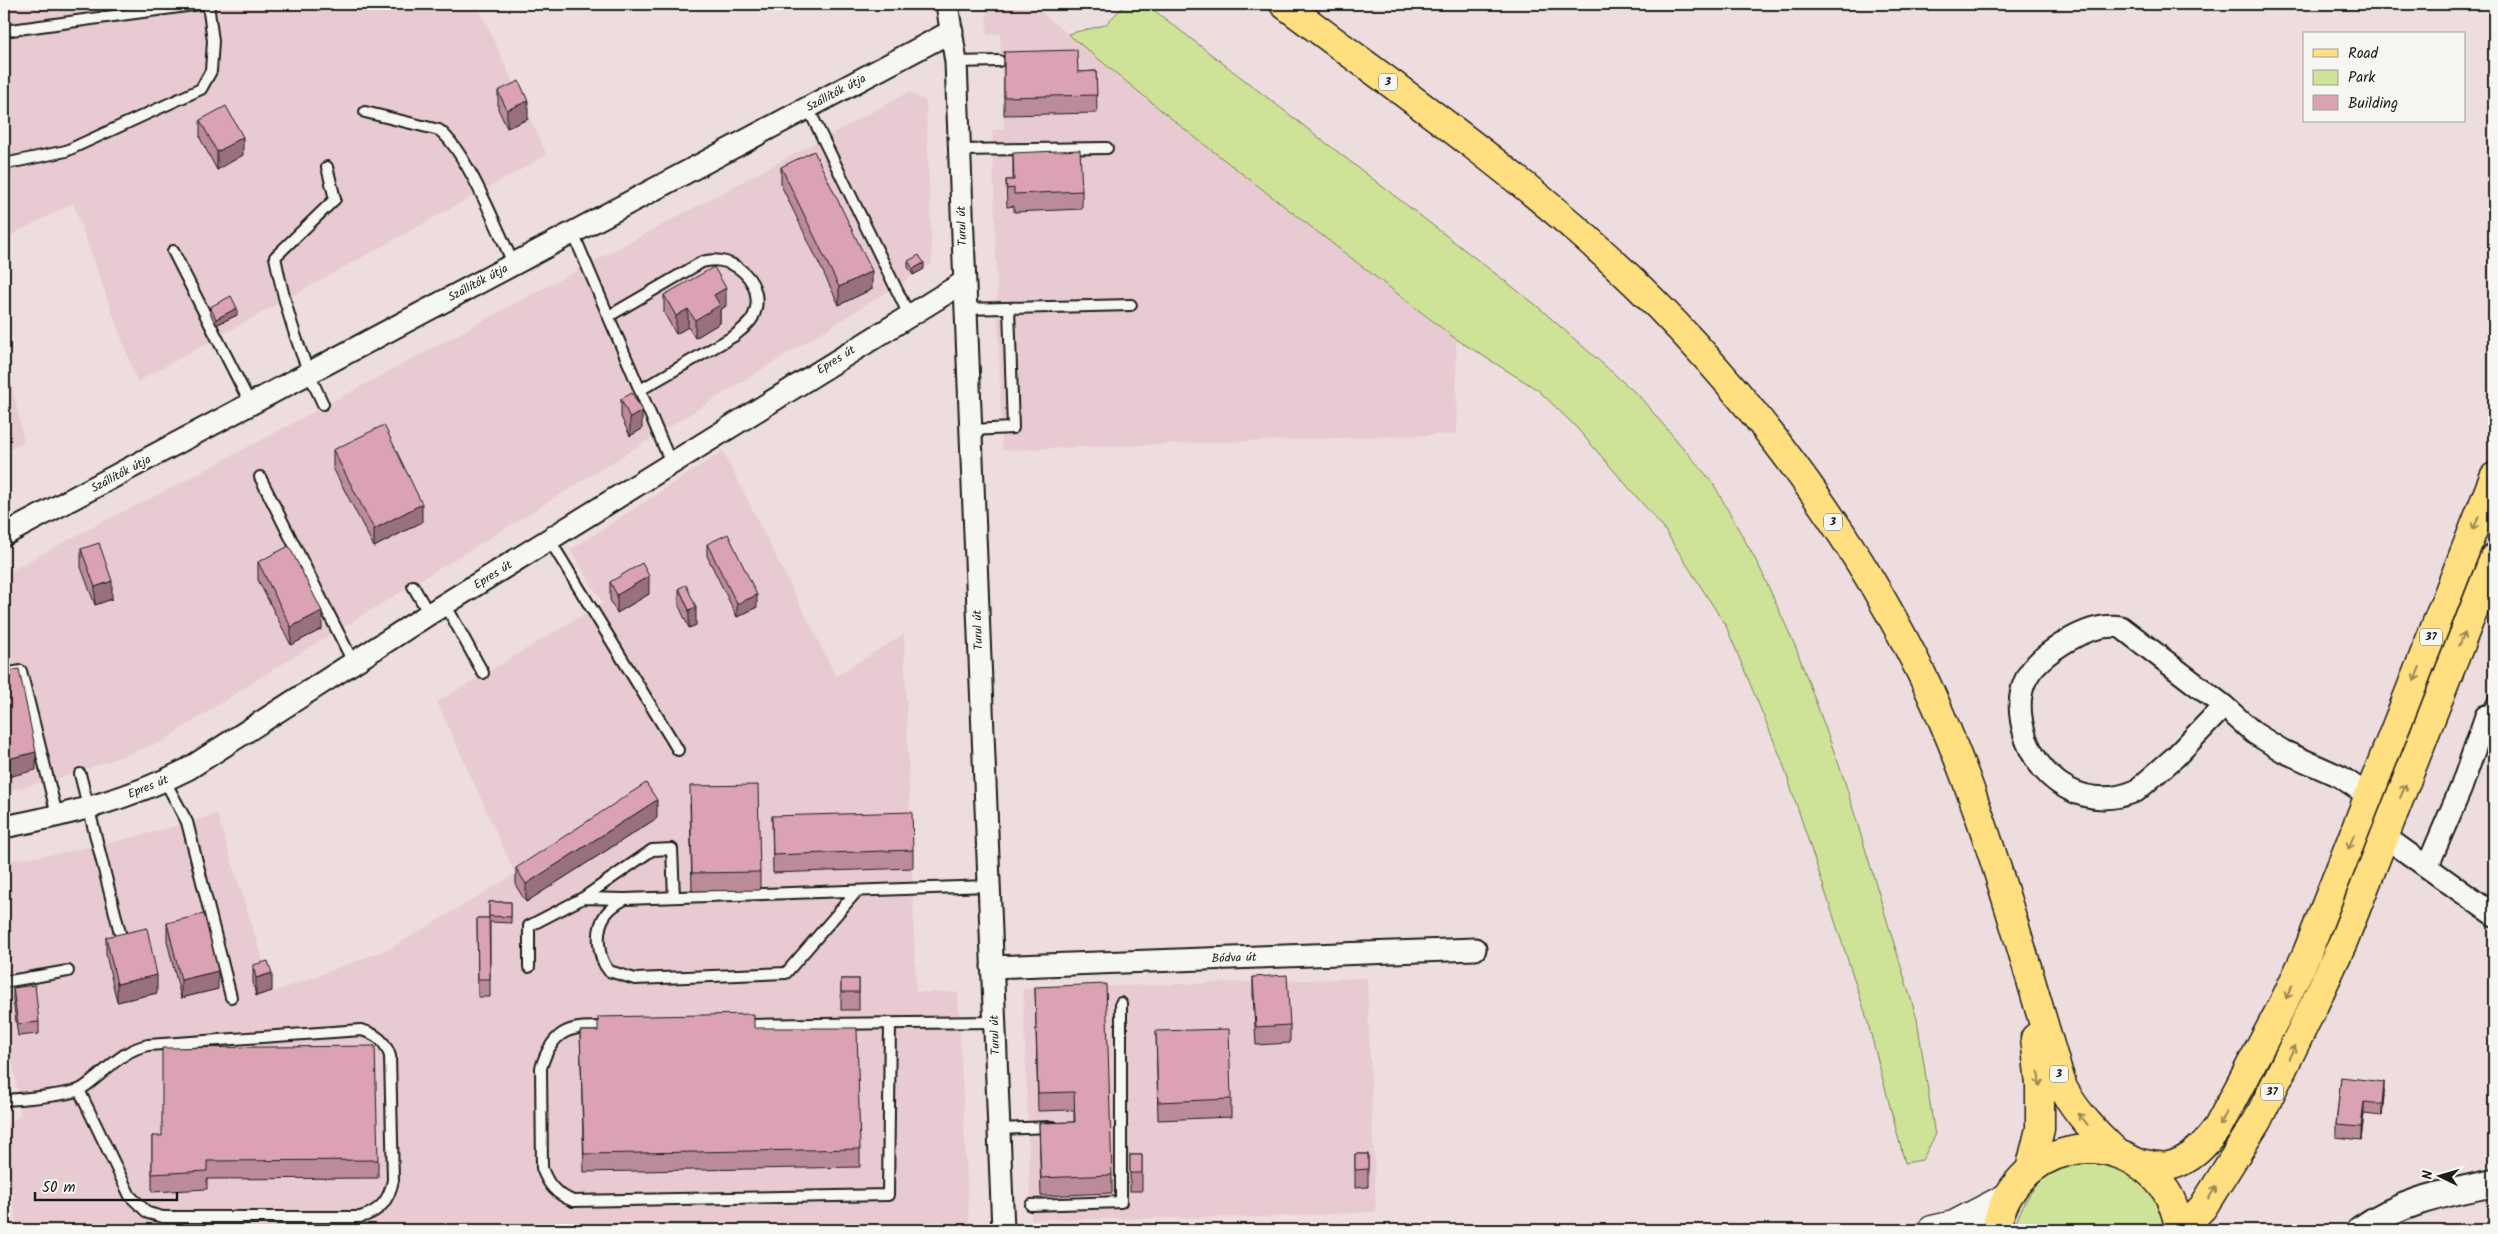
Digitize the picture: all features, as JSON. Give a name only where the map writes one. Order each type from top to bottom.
[{"type":"main road","name":"3","points":[[1284,4],[1492,160],[1586,237],[1635,282],[1732,387],[1823,506],[1870,580],[1902,636],[1927,686],[1980,816],[2063,1088],[2072,1105],[2089,1126],[2127,1158],[2153,1176],[2166,1192],[2176,1211],[2180,1230]]},
{"type":"main road","name":"37","points":[[2127,1158],[2168,1166],[2195,1154],[2218,1127],[2282,1006],[2307,953],[2494,477]]},
{"type":"main road","name":"37","points":[[2180,1230],[2203,1207],[2266,1104],[2343,942],[2494,558]]},
{"type":"main road","name":"3","points":[[2029,978],[2040,1084],[2040,1129],[2030,1170]]},
{"type":"main road","name":"3","points":[[1996,1230],[2006,1198],[2030,1170],[2042,1161],[2071,1150],[2102,1150],[2127,1158]]},
{"type":"main road","points":[[1932,1230],[1954,1225],[2006,1198]]},
{"type":"street","name":"Turul út","points":[[947,4],[956,62],[1003,1230]]},
{"type":"street","name":"Szállítók útja","points":[[4,535],[952,31]]},
{"type":"street","name":"Epres út","points":[[4,827],[88,808],[166,781],[188,769],[437,609],[964,282]]},
{"type":"street","points":[[2224,706],[2175,757],[2136,791],[2104,797],[2076,793],[2050,778],[2032,753],[2022,728],[2020,713],[2026,679],[2052,650],[2095,628],[2113,626],[2121,628],[2224,706],[2254,733],[2283,751],[2341,777],[2369,796]]},
{"type":"street","points":[[2428,865],[2490,708]]},
{"type":"street","points":[[2384,836],[2428,865],[2494,915]]},
{"type":"street","name":"Bódva út","points":[[992,967],[1475,949]]},
{"type":"street","points":[[2360,1230],[2390,1212],[2414,1202],[2494,1183]]},
{"type":"lane","points":[[118,4],[120,15]]},
{"type":"lane","points":[[4,31],[201,4]]},
{"type":"lane","points":[[4,164],[66,151],[201,89],[211,71],[213,41],[208,4]]},
{"type":"lane","points":[[956,62],[999,61]]},
{"type":"lane","points":[[808,108],[909,315]]},
{"type":"lane","points":[[365,112],[439,130],[448,136],[479,191],[514,265]]},
{"type":"lane","points":[[959,150],[1107,148]]},
{"type":"lane","points":[[323,404],[309,374],[284,302],[275,257],[336,199],[327,168]]},
{"type":"lane","points":[[573,233],[671,463]]},
{"type":"lane","points":[[172,252],[251,405]]},
{"type":"lane","points":[[608,316],[702,262],[712,259],[730,262],[740,269],[752,285],[756,296],[756,305],[753,317],[746,326],[734,336],[640,390]]},
{"type":"lane","points":[[965,309],[1131,305]]},
{"type":"lane","points":[[970,430],[1012,428],[1009,308]]},
{"type":"lane","points":[[260,477],[354,664]]},
{"type":"lane","points":[[549,539],[678,750]]},
{"type":"lane","points":[[413,586],[437,609],[483,673]]},
{"type":"lane","points":[[4,674],[21,670],[57,815]]},
{"type":"lane","points":[[80,774],[124,948]]},
{"type":"lane","points":[[166,781],[187,822],[231,997]]},
{"type":"lane","points":[[529,967],[529,926],[584,898],[652,850],[672,849],[674,897]]},
{"type":"lane","points":[[584,898],[625,899],[988,886]]},
{"type":"lane","points":[[625,899],[612,907],[604,916],[599,954],[609,971],[622,976],[645,978],[786,973],[857,891]]},
{"type":"lane","points":[[4,982],[68,972]]},
{"type":"lane","points":[[1030,1205],[1122,1202],[1121,1003]]},
{"type":"lane","points":[[732,1025],[995,1022]]},
{"type":"lane","points":[[623,1027],[573,1027],[561,1034],[544,1057],[541,1068],[542,1168],[550,1186],[561,1196],[573,1201],[888,1195],[890,1023]]},
{"type":"lane","points":[[4,1100],[79,1090],[118,1057],[148,1044],[351,1029],[370,1032],[384,1041],[390,1056],[393,1180],[390,1192],[379,1209],[360,1217],[163,1217],[148,1213],[130,1196],[79,1090]]},
{"type":"lane","points":[[999,1129],[1068,1127]]},
{"type":"shaded area","points":[[4,4],[477,4],[547,155],[137,382],[73,203],[4,239]]},
{"type":"shaded area","points":[[986,4],[1031,4],[1183,128],[1456,339],[1457,434],[1002,450],[992,130],[1004,129],[1000,34],[987,35]]},
{"type":"shaded area","points":[[909,92],[926,101],[932,264],[503,530],[269,672],[161,742],[71,775],[4,792],[4,574],[94,526],[177,485]]},
{"type":"shaded area","points":[[4,347],[24,442],[4,454]]},
{"type":"shaded area","points":[[723,451],[836,676],[904,634],[916,992],[958,992],[969,1223],[474,1230],[17,1230],[4,1134],[4,1126],[21,1116],[13,1065],[4,1062],[4,861],[56,854],[135,837],[217,814],[273,992],[391,948],[515,874],[437,702],[603,603],[570,550]]},
{"type":"shaded area","points":[[1367,978],[1376,1212],[1262,1217],[1031,1220],[1023,989]]},
{"type":"green space","points":[[1126,4],[1146,4],[1536,305],[1639,396],[1713,483],[1759,566],[1796,648],[1843,776],[1917,1019],[1935,1136],[1922,1160],[1905,1163],[1865,1012],[1781,758],[1726,626],[1662,526],[1575,426],[1538,390],[1456,339],[1183,128],[1068,34],[1105,25]]},
{"type":"green space","points":[[2103,1162],[2131,1173],[2147,1186],[2171,1230],[2014,1230],[2027,1199],[2035,1187],[2045,1178],[2056,1171],[2070,1167],[2085,1163]]},
{"type":"building","points":[[1077,50],[1078,72],[1096,71],[1097,95],[1004,97],[1004,52]]},
{"type":"building","points":[[519,81],[528,101],[507,110],[498,91]]},
{"type":"building","points":[[226,106],[243,137],[217,152],[200,120]]},
{"type":"building","points":[[1080,150],[1082,191],[1014,194],[1014,188],[1007,189],[1006,180],[1014,180],[1013,153]]},
{"type":"building","points":[[814,151],[872,271],[839,287],[781,167]]},
{"type":"building","points":[[919,255],[924,263],[913,269],[908,261]]},
{"type":"building","points":[[714,267],[726,288],[714,295],[720,305],[695,320],[688,309],[676,316],[664,295]]},
{"type":"building","points":[[231,296],[237,308],[216,319],[210,307]]},
{"type":"building","points":[[632,393],[642,411],[630,418],[621,399]]},
{"type":"building","points":[[4,398],[6,398],[7,415],[4,416]]},
{"type":"building","points":[[384,425],[422,504],[374,529],[333,450]]},
{"type":"building","points":[[728,534],[757,595],[737,604],[707,544]]},
{"type":"building","points":[[99,543],[112,581],[95,587],[81,549]]},
{"type":"building","points":[[289,546],[322,611],[291,627],[258,562]]},
{"type":"building","points":[[642,563],[649,576],[617,595],[610,582]]},
{"type":"building","points":[[686,585],[696,607],[689,610],[679,588]]},
{"type":"building","points":[[19,669],[36,752],[4,760],[4,672]]},
{"type":"building","points":[[646,783],[657,800],[526,884],[516,868]]},
{"type":"building","points":[[758,785],[760,872],[692,873],[690,786]]},
{"type":"building","points":[[912,812],[913,850],[773,855],[772,816]]},
{"type":"building","points":[[489,902],[511,902],[511,917],[489,916]]},
{"type":"building","points":[[204,914],[218,971],[181,980],[167,923]]},
{"type":"building","points":[[477,918],[489,918],[490,979],[478,979]]},
{"type":"building","points":[[147,928],[157,975],[117,984],[106,937]]},
{"type":"building","points":[[268,961],[272,973],[256,978],[253,965]]},
{"type":"building","points":[[1287,975],[1290,1025],[1256,1027],[1253,977]]},
{"type":"building","points":[[841,979],[859,979],[859,992],[841,992]]},
{"type":"building","points":[[1106,984],[1112,1175],[1041,1178],[1039,1123],[1075,1122],[1074,1092],[1038,1093],[1035,987]]},
{"type":"building","points":[[35,985],[39,1022],[18,1024],[13,988]]},
{"type":"building","points":[[754,1014],[754,1028],[857,1028],[860,1149],[584,1154],[580,1031],[598,1031],[598,1017]]},
{"type":"building","points":[[1229,1029],[1231,1099],[1158,1102],[1156,1031]]},
{"type":"building","points":[[375,1046],[378,1160],[207,1161],[207,1171],[152,1174],[152,1136],[162,1136],[162,1048]]},
{"type":"building","points":[[2341,1077],[2384,1082],[2382,1104],[2364,1102],[2361,1127],[2336,1125]]},
{"type":"building","points":[[1355,1154],[1368,1154],[1368,1169],[1355,1170]]},
{"type":"building","points":[[1130,1155],[1142,1155],[1142,1173],[1130,1173]]}]
